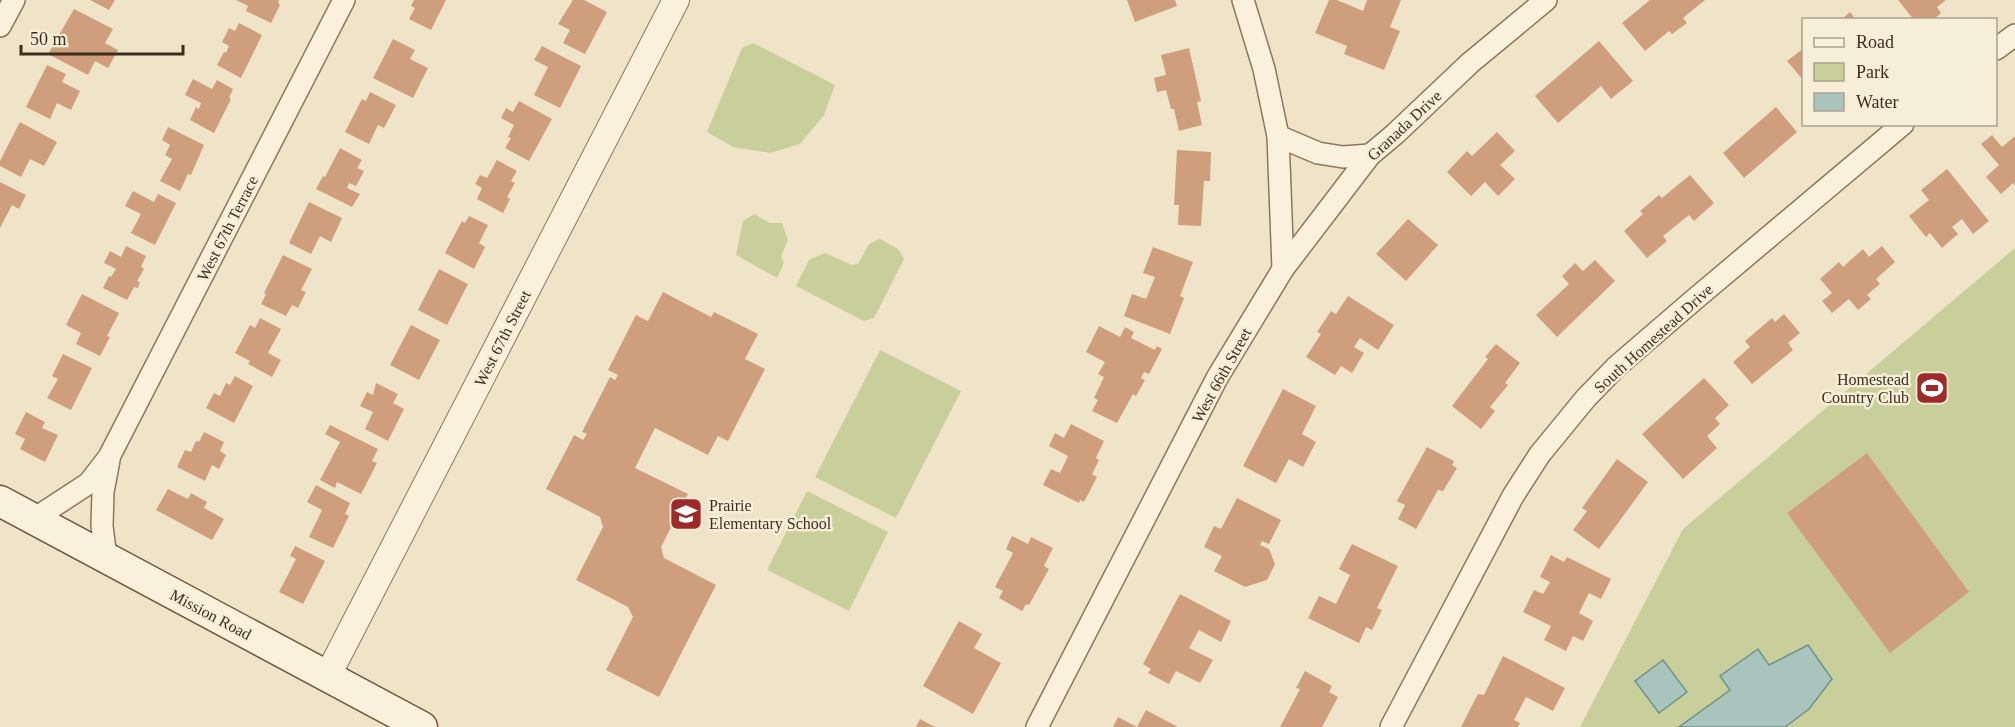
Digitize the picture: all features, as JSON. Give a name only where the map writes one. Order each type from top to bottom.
[{"type":"main road","name":"Mission Road","points":[[0,501],[422,727]]},
{"type":"street","points":[[0,26],[14,0]]},
{"type":"street","name":"West 67th Terrace","points":[[34,519],[89,483],[109,457],[344,0]]},
{"type":"street","name":"West 67th Street","points":[[327,677],[676,0]]},
{"type":"street","points":[[1243,0],[1264,69],[1278,136],[1283,269]]},
{"type":"street","name":"Granada Drive","points":[[1283,269],[1370,155],[1470,63],[1546,0]]},
{"type":"street","points":[[1997,48],[2015,35]]},
{"type":"street","name":"South Homestead Drive","points":[[1391,727],[1513,496],[1540,454],[1586,398],[1616,367],[1695,298],[1901,126]]},
{"type":"street","points":[[1278,136],[1318,153],[1343,157],[1370,155]]},
{"type":"street","name":"West 66th Street","points":[[1037,727],[1217,378],[1283,269]]},
{"type":"street","name":"West 67th Terrace","points":[[106,558],[102,526],[103,492],[109,457]]},
{"type":"green space","points":[[753,43],[835,85],[824,115],[800,144],[770,153],[733,147],[707,132],[742,48]]},
{"type":"green space","points":[[754,214],[770,223],[782,223],[788,240],[781,256],[784,263],[777,278],[736,255],[743,221]]},
{"type":"green space","points":[[880,239],[898,249],[904,259],[874,318],[864,321],[796,286],[809,260],[825,253],[852,265],[858,264],[869,244]]},
{"type":"green space","name":"Homestead Country Club","points":[[2015,248],[2015,727],[1580,727],[1683,529]]},
{"type":"green space","points":[[880,350],[961,391],[896,518],[815,477]]},
{"type":"green space","points":[[807,491],[888,532],[849,611],[767,570]]},
{"type":"water","points":[[1808,645],[1832,679],[1809,709],[1785,727],[1679,727],[1730,690],[1720,676],[1758,649],[1769,665]]},
{"type":"water","points":[[1663,660],[1687,692],[1659,713],[1635,681]]},
{"type":"building","points":[[90,0],[115,0],[109,10]]},
{"type":"building","points":[[236,0],[279,0],[280,5],[271,23],[246,11],[248,6]]},
{"type":"building","points":[[414,0],[446,0],[431,30],[409,19],[415,8],[411,6]]},
{"type":"building","points":[[573,0],[584,0],[607,12],[585,54],[563,43],[570,30],[558,24]]},
{"type":"building","points":[[1127,0],[1175,0],[1177,6],[1135,22]]},
{"type":"building","points":[[1329,0],[1337,0],[1363,11],[1367,0],[1401,0],[1390,27],[1400,31],[1384,70],[1344,54],[1347,46],[1315,33]]},
{"type":"building","points":[[1650,0],[1705,0],[1683,18],[1687,23],[1672,34],[1669,31],[1645,51],[1622,23]]},
{"type":"building","points":[[1898,0],[1946,0],[1937,7],[1941,13],[1935,18],[1912,18]]},
{"type":"building","points":[[74,9],[113,29],[105,43],[118,50],[108,68],[95,61],[88,75],[48,54]]},
{"type":"building","points":[[1850,12],[1854,18],[1843,18]]},
{"type":"building","points":[[239,23],[262,35],[241,78],[217,65],[229,46],[222,42],[229,28],[235,31]]},
{"type":"building","points":[[393,39],[415,50],[410,59],[428,68],[413,98],[373,78]]},
{"type":"building","points":[[1599,41],[1633,81],[1611,99],[1601,86],[1558,123],[1535,96]]},
{"type":"building","points":[[542,46],[581,66],[560,108],[534,95],[548,67],[534,60]]},
{"type":"building","points":[[1189,48],[1201,101],[1197,102],[1202,125],[1179,131],[1174,109],[1171,109],[1166,90],[1157,92],[1154,78],[1166,75],[1161,55]]},
{"type":"building","points":[[1802,50],[1802,79],[1787,61]]},
{"type":"building","points":[[47,65],[66,74],[62,82],[80,91],[71,110],[57,103],[50,119],[26,107]]},
{"type":"building","points":[[193,79],[212,89],[217,80],[233,89],[229,98],[231,99],[214,133],[190,120],[196,107],[199,109],[201,103],[185,95]]},
{"type":"building","points":[[370,92],[396,105],[384,128],[378,125],[369,144],[345,132],[362,99],[366,101]]},
{"type":"building","points":[[519,101],[552,119],[529,161],[505,148],[511,138],[508,137],[514,125],[501,118],[506,108],[513,112]]},
{"type":"building","points":[[1776,107],[1797,132],[1744,178],[1723,153]]},
{"type":"building","points":[[20,122],[57,142],[44,166],[30,159],[21,177],[0,166],[0,161]]},
{"type":"building","points":[[168,127],[204,145],[191,175],[188,174],[180,191],[160,181],[172,159],[165,155],[170,145],[162,140]]},
{"type":"building","points":[[1497,132],[1515,151],[1500,165],[1515,179],[1498,196],[1485,182],[1471,196],[1447,172],[1467,151],[1472,156]]},
{"type":"building","points":[[1992,135],[2002,147],[2015,136],[2015,186],[2013,183],[2001,194],[1986,177],[1999,165],[1981,144]]},
{"type":"building","points":[[340,148],[362,160],[357,168],[364,171],[356,186],[349,183],[347,188],[360,194],[352,207],[316,189]]},
{"type":"building","points":[[1177,150],[1211,152],[1210,181],[1204,181],[1201,226],[1178,225],[1179,205],[1174,205]]},
{"type":"building","points":[[497,160],[517,171],[511,181],[515,183],[507,197],[510,199],[503,213],[477,199],[482,188],[475,184],[480,175],[487,178]]},
{"type":"building","points":[[1947,169],[1989,221],[1973,234],[1962,219],[1952,227],[1958,234],[1942,248],[1930,233],[1926,237],[1909,216],[1929,200],[1921,190]]},
{"type":"building","points":[[1690,175],[1714,203],[1694,221],[1689,215],[1663,236],[1667,241],[1647,258],[1624,231],[1643,214],[1640,211],[1659,195],[1662,198]]},
{"type":"building","points":[[0,182],[26,195],[19,209],[12,205],[0,228]]},
{"type":"building","points":[[133,191],[154,202],[158,194],[176,203],[155,245],[131,233],[141,214],[125,206]]},
{"type":"building","points":[[309,202],[342,218],[331,242],[320,236],[311,254],[289,243]]},
{"type":"building","points":[[469,216],[488,225],[479,243],[485,247],[474,269],[445,253],[462,221],[465,223]]},
{"type":"building","points":[[1408,219],[1438,245],[1406,281],[1376,254]]},
{"type":"building","points":[[126,246],[146,256],[141,267],[144,269],[137,281],[140,282],[138,288],[134,287],[127,300],[103,288],[109,276],[111,277],[116,269],[104,263],[110,251],[121,257]]},
{"type":"building","points":[[1882,246],[1895,262],[1876,279],[1880,284],[1867,295],[1871,299],[1858,310],[1849,299],[1832,313],[1822,301],[1832,293],[1820,279],[1839,262],[1843,267],[1863,249],[1869,257]]},
{"type":"building","points":[[1153,247],[1193,262],[1180,296],[1184,298],[1170,334],[1124,316],[1132,294],[1146,299],[1155,277],[1143,273]]},
{"type":"building","points":[[283,255],[312,269],[301,290],[306,292],[298,308],[292,305],[286,316],[261,304]]},
{"type":"building","points":[[1595,260],[1615,281],[1557,337],[1536,315],[1569,284],[1562,276],[1575,263],[1583,271]]},
{"type":"building","points":[[439,269],[468,284],[447,325],[418,310]]},
{"type":"building","name":"Prairie Elementary School","points":[[663,292],[711,317],[714,312],[758,334],[745,359],[765,369],[728,441],[718,436],[708,455],[655,428],[635,468],[688,494],[661,547],[664,558],[716,585],[659,697],[606,670],[633,617],[628,607],[576,580],[603,527],[600,517],[546,489],[574,435],[583,440],[587,434],[582,432],[610,377],[615,380],[618,375],[608,370],[636,315],[648,321]]},
{"type":"building","points":[[82,294],[119,313],[100,356],[76,344],[81,333],[66,325]]},
{"type":"building","points":[[1348,296],[1394,325],[1378,350],[1360,338],[1354,347],[1364,353],[1352,373],[1341,366],[1335,375],[1306,357],[1321,334],[1317,332],[1331,311],[1336,314]]},
{"type":"building","points":[[1784,314],[1800,333],[1788,343],[1793,350],[1752,384],[1733,362],[1750,347],[1745,341],[1772,318],[1775,322]]},
{"type":"building","points":[[260,318],[281,329],[268,353],[281,360],[272,377],[248,364],[250,361],[235,353],[250,325],[255,328]]},
{"type":"building","points":[[411,325],[440,340],[419,380],[390,365]]},
{"type":"building","points":[[1099,326],[1120,337],[1125,327],[1134,332],[1131,338],[1155,350],[1157,346],[1162,349],[1149,374],[1144,372],[1141,378],[1145,380],[1136,396],[1133,394],[1117,423],[1092,411],[1098,400],[1094,398],[1104,377],[1098,374],[1105,362],[1086,352]]},
{"type":"building","points":[[1496,344],[1520,363],[1505,383],[1508,385],[1490,407],[1495,411],[1481,429],[1452,406],[1488,359],[1485,357]]},
{"type":"building","points":[[63,354],[92,368],[71,410],[47,398],[58,379],[52,376]]},
{"type":"building","points":[[235,376],[253,386],[234,423],[206,408],[214,393],[220,396],[226,383],[230,385]]},
{"type":"building","points":[[1704,378],[1729,405],[1715,418],[1720,424],[1707,436],[1717,448],[1683,479],[1642,434]]},
{"type":"building","points":[[376,383],[398,394],[393,403],[404,409],[388,441],[365,429],[373,412],[360,406],[367,392],[373,395]]},
{"type":"building","points":[[1283,389],[1316,406],[1302,434],[1316,442],[1303,467],[1289,459],[1276,483],[1243,466]]},
{"type":"building","points":[[26,412],[45,422],[42,428],[58,435],[45,462],[20,449],[25,439],[15,434]]},
{"type":"building","points":[[1071,424],[1104,441],[1092,474],[1097,477],[1084,502],[1080,500],[1079,503],[1043,485],[1051,469],[1060,473],[1068,456],[1049,446],[1055,433],[1064,438]]},
{"type":"building","points":[[330,425],[378,449],[372,461],[377,463],[361,494],[337,482],[335,488],[320,480],[340,442],[325,434]]},
{"type":"building","points":[[204,432],[224,442],[220,451],[226,455],[219,469],[212,465],[205,481],[177,467],[185,450],[191,452],[196,441],[199,442]]},
{"type":"building","points":[[1427,447],[1454,461],[1452,465],[1457,468],[1443,491],[1438,490],[1416,529],[1398,519],[1405,505],[1397,501]]},
{"type":"building","points":[[1867,453],[1969,592],[1890,653],[1787,513]]},
{"type":"building","points":[[1617,459],[1648,482],[1599,549],[1573,530],[1587,511],[1582,508]]},
{"type":"building","points":[[316,485],[350,503],[345,514],[349,516],[333,548],[309,537],[322,510],[307,502]]},
{"type":"building","points":[[168,489],[188,499],[191,493],[207,502],[204,508],[224,519],[212,540],[156,510]]},
{"type":"building","points":[[1237,498],[1281,520],[1269,544],[1262,541],[1260,545],[1269,549],[1275,564],[1267,580],[1245,587],[1214,571],[1222,556],[1204,547],[1214,526],[1221,529]]},
{"type":"building","points":[[1012,536],[1028,544],[1031,537],[1053,548],[1044,566],[1049,569],[1029,605],[1026,604],[1022,611],[999,598],[1003,591],[995,587],[1013,553],[1006,549]]},
{"type":"building","points":[[1352,544],[1398,566],[1377,608],[1382,610],[1372,630],[1366,627],[1359,643],[1308,618],[1319,596],[1336,604],[1350,575],[1339,569]]},
{"type":"building","points":[[295,546],[325,561],[303,604],[279,592],[296,559],[290,556]]},
{"type":"building","points":[[1551,555],[1564,562],[1567,557],[1611,579],[1601,599],[1589,593],[1579,613],[1593,621],[1583,641],[1573,636],[1566,651],[1544,640],[1551,626],[1523,612],[1534,590],[1543,594],[1550,582],[1540,577]]},
{"type":"building","points":[[1180,594],[1231,621],[1221,642],[1199,630],[1189,648],[1213,660],[1200,683],[1176,671],[1169,684],[1148,673],[1151,669],[1143,664]]},
{"type":"building","points":[[959,621],[982,634],[974,648],[1001,663],[973,714],[923,686]]},
{"type":"building","points":[[1503,656],[1565,688],[1553,711],[1526,697],[1514,720],[1520,723],[1518,727],[1461,727],[1478,694],[1484,695]]},
{"type":"building","points":[[1305,671],[1332,686],[1329,692],[1338,697],[1322,727],[1280,727],[1300,689],[1296,688]]},
{"type":"building","points":[[1146,710],[1178,727],[1137,727]]},
{"type":"building","points":[[1118,717],[1137,727],[1113,727]]},
{"type":"building","points":[[920,719],[935,727],[916,727]]},
{"type":"place","name":"Homestead Country Club","points":[[1932,388]]},
{"type":"place","name":"Prairie Elementary School","points":[[686,514]]}]
